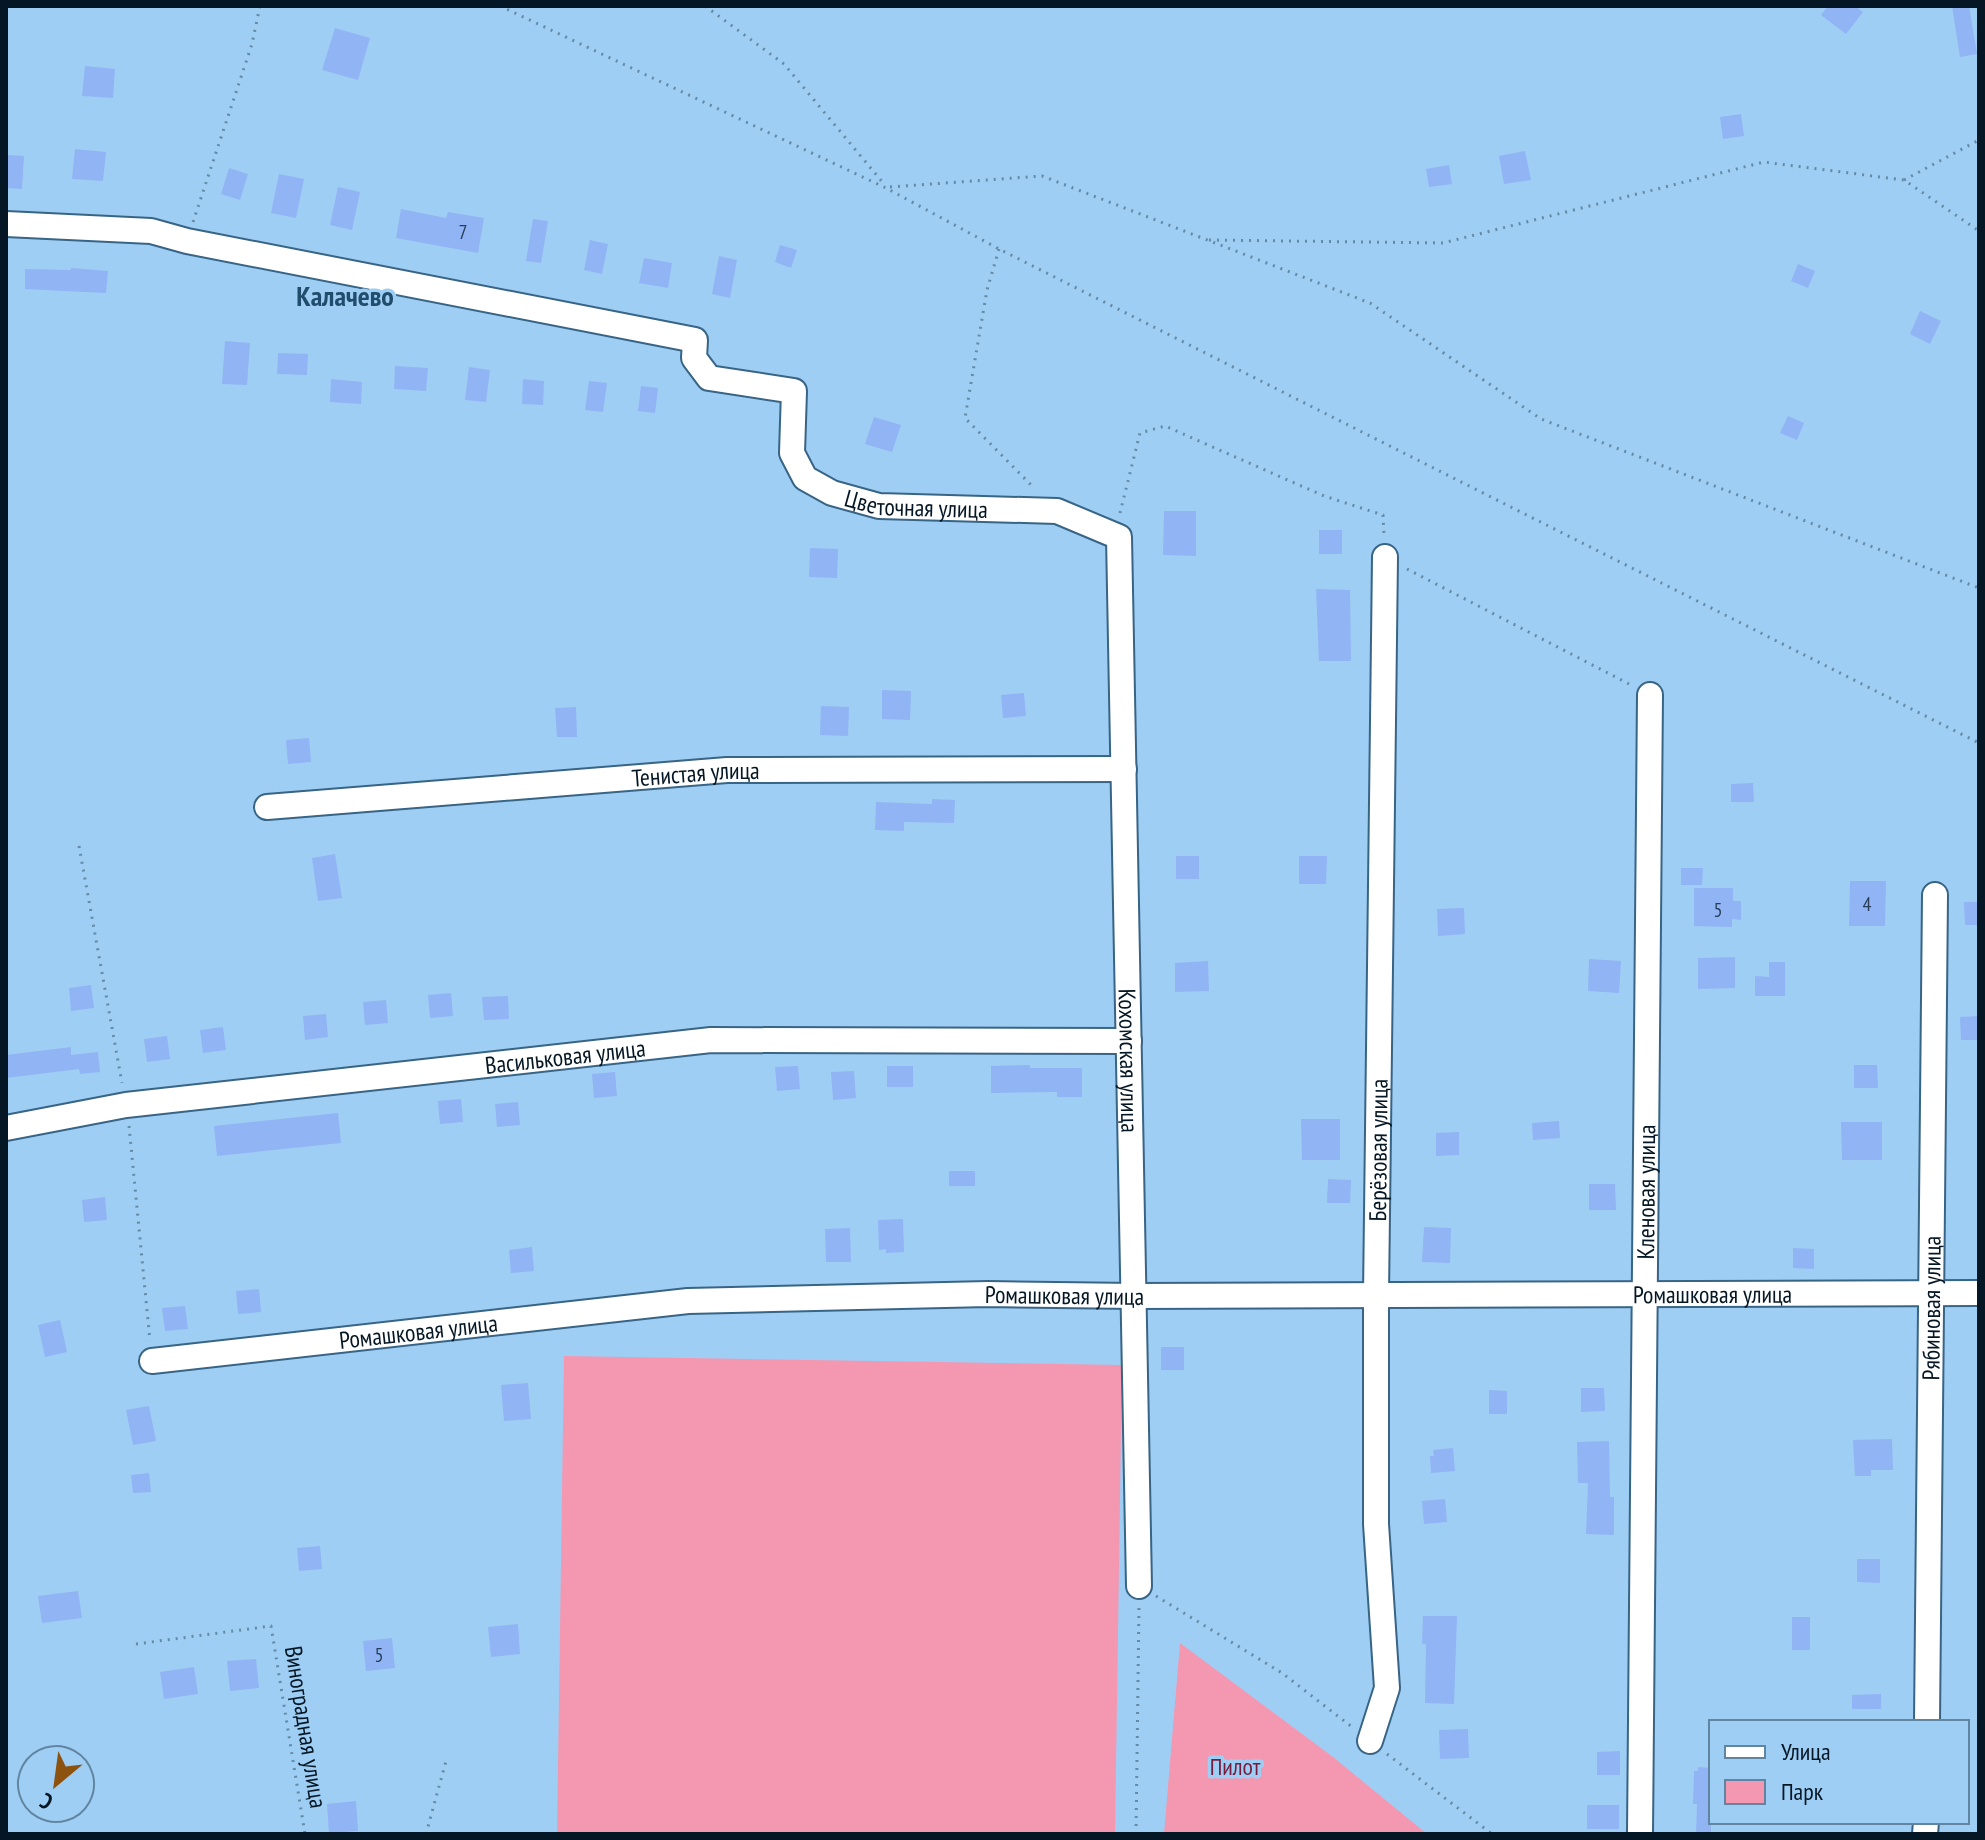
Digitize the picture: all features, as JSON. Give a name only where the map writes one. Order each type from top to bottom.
[{"type":"street","points":[[6,224],[151,231],[187,241]]},
{"type":"street","name":"Цветочная улица","points":[[187,241],[695,340],[694,358],[709,378],[794,391],[792,453],[805,478],[832,493],[879,506],[1057,511],[1119,537]]},
{"type":"street","name":"Кохомская улица","points":[[1119,537],[1139,1586]]},
{"type":"street","name":"Берёзовая улица","points":[[1370,1741],[1387,1688],[1376,1524],[1385,557]]},
{"type":"street","name":"Кленовая улица","points":[[1640,1834],[1650,695]]},
{"type":"street","name":"Тенистая улица","points":[[267,807],[727,770],[1124,769]]},
{"type":"street","name":"Рябиновая улица","points":[[1927,1720],[1935,895]]},
{"type":"street","name":"Васильковая улица","points":[[6,1128],[126,1105],[711,1040],[1129,1041]]},
{"type":"street","name":"Ромашковая улица","points":[[152,1361],[688,1301],[988,1294],[1979,1293]]},
{"type":"path","points":[[187,241],[252,44],[260,6]]},
{"type":"path","points":[[500,6],[886,188],[999,249],[1979,743]]},
{"type":"path","points":[[705,6],[784,64],[886,188]]},
{"type":"path","points":[[1904,180],[1979,140]]},
{"type":"path","points":[[1205,240],[1443,243],[1764,162],[1904,180],[1979,231]]},
{"type":"path","points":[[886,188],[1042,176],[1370,303],[1541,419],[1979,588]]},
{"type":"path","points":[[999,249],[987,290],[965,418],[1057,511]]},
{"type":"path","points":[[1119,537],[1120,509],[1140,433],[1165,426],[1324,496],[1383,515],[1385,557],[1650,695]]},
{"type":"path","points":[[1139,1586],[1282,1673],[1492,1834]]},
{"type":"path","points":[[1136,1834],[1139,1586]]},
{"type":"path","name":"Виноградная улица","points":[[136,1644],[271,1626],[305,1834]]},
{"type":"path","points":[[426,1834],[446,1761]]},
{"type":"green space","points":[[564,1356],[1122,1365],[1115,1834],[557,1834]]},
{"type":"green space","name":"Пилот","points":[[1180,1643],[1333,1757],[1427,1834],[1164,1834]]},
{"type":"building","points":[[1828,6],[1855,6],[1863,12],[1846,34],[1821,15]]},
{"type":"building","points":[[1952,6],[1969,6],[1977,54],[1960,57]]},
{"type":"building","points":[[335,28],[370,38],[358,80],[322,70]]},
{"type":"building","points":[[85,66],[115,69],[113,98],[82,96]]},
{"type":"building","points":[[1741,114],[1744,136],[1723,139],[1720,117]]},
{"type":"building","points":[[75,149],[106,152],[103,181],[72,179]]},
{"type":"building","points":[[1525,151],[1531,180],[1504,184],[1499,156]]},
{"type":"building","points":[[7,155],[24,156],[22,189],[6,188]]},
{"type":"building","points":[[1449,165],[1452,184],[1429,187],[1426,169]]},
{"type":"building","points":[[229,168],[248,174],[240,200],[221,194]]},
{"type":"building","points":[[279,174],[304,179],[296,218],[271,213]]},
{"type":"building","points":[[338,187],[360,192],[352,230],[330,225]]},
{"type":"building","points":[[401,209],[446,218],[448,212],[484,218],[478,253],[396,238]]},
{"type":"building","points":[[533,219],[548,221],[541,263],[526,261]]},
{"type":"building","points":[[590,240],[608,244],[602,274],[584,270]]},
{"type":"building","points":[[780,245],[797,250],[791,268],[775,262]]},
{"type":"building","points":[[719,256],[737,260],[730,298],[712,294]]},
{"type":"building","points":[[644,258],[672,263],[668,288],[639,283]]},
{"type":"building","points":[[1798,264],[1815,271],[1808,288],[1791,281]]},
{"type":"building","points":[[25,269],[108,271],[106,293],[25,289]]},
{"type":"building","points":[[1920,311],[1941,321],[1930,344],[1910,334]]},
{"type":"building","points":[[225,341],[250,343],[247,385],[222,384]]},
{"type":"building","points":[[278,353],[308,354],[307,375],[277,374]]},
{"type":"building","points":[[395,366],[428,368],[426,391],[394,389]]},
{"type":"building","points":[[469,367],[490,370],[486,402],[465,400]]},
{"type":"building","points":[[331,379],[362,382],[361,404],[330,402]]},
{"type":"building","points":[[523,379],[544,381],[543,405],[522,404]]},
{"type":"building","points":[[589,381],[607,383],[603,412],[585,410]]},
{"type":"building","points":[[641,386],[658,388],[655,413],[638,411]]},
{"type":"building","points":[[1788,416],[1804,423],[1797,440],[1780,433]]},
{"type":"building","points":[[874,417],[901,425],[892,452],[865,444]]},
{"type":"building","points":[[1164,511],[1196,511],[1196,556],[1163,555]]},
{"type":"building","points":[[1319,530],[1342,530],[1342,554],[1319,554]]},
{"type":"building","points":[[810,548],[838,549],[837,578],[809,577]]},
{"type":"building","points":[[1316,589],[1350,590],[1351,661],[1319,661]]},
{"type":"building","points":[[882,690],[911,691],[910,720],[882,719]]},
{"type":"building","points":[[1024,693],[1026,716],[1003,718],[1001,695]]},
{"type":"building","points":[[821,706],[849,707],[848,736],[820,735]]},
{"type":"building","points":[[576,707],[577,737],[557,737],[555,708]]},
{"type":"building","points":[[309,738],[311,762],[288,764],[286,740]]},
{"type":"building","points":[[1753,783],[1754,802],[1731,802],[1731,784]]},
{"type":"building","points":[[932,799],[955,800],[954,823],[904,822],[904,831],[875,830],[876,802],[932,804]]},
{"type":"building","points":[[335,854],[342,898],[318,901],[312,858]]},
{"type":"building","points":[[1176,856],[1199,856],[1199,879],[1176,879]]},
{"type":"building","points":[[1299,856],[1327,856],[1326,884],[1299,884]]},
{"type":"building","points":[[1681,868],[1703,868],[1702,885],[1681,885]]},
{"type":"building","points":[[1850,881],[1886,881],[1885,926],[1849,926]]},
{"type":"building","points":[[1694,888],[1733,888],[1733,901],[1741,901],[1741,920],[1732,919],[1732,927],[1694,926]]},
{"type":"building","points":[[1964,902],[1979,902],[1979,925],[1965,925]]},
{"type":"building","points":[[1464,908],[1465,934],[1438,936],[1437,909]]},
{"type":"building","points":[[1735,957],[1735,988],[1698,989],[1698,958]]},
{"type":"building","points":[[1589,959],[1621,961],[1619,993],[1588,991]]},
{"type":"building","points":[[1208,961],[1209,991],[1175,992],[1175,963]]},
{"type":"building","points":[[1769,962],[1785,962],[1785,996],[1755,996],[1755,976],[1769,977]]},
{"type":"building","points":[[91,985],[94,1008],[71,1011],[69,988]]},
{"type":"building","points":[[451,993],[453,1016],[430,1018],[428,995]]},
{"type":"building","points":[[508,996],[509,1019],[484,1020],[482,997]]},
{"type":"building","points":[[386,1000],[388,1023],[365,1025],[363,1002]]},
{"type":"building","points":[[326,1014],[328,1037],[305,1040],[303,1016]]},
{"type":"building","points":[[1979,1016],[1979,1040],[1961,1040],[1960,1017]]},
{"type":"building","points":[[223,1027],[226,1050],[203,1053],[200,1030]]},
{"type":"building","points":[[167,1036],[170,1059],[147,1062],[144,1039]]},
{"type":"building","points":[[71,1047],[71,1055],[98,1052],[100,1072],[80,1074],[79,1069],[6,1078],[6,1055]]},
{"type":"building","points":[[1030,1065],[1030,1068],[1082,1068],[1082,1097],[1057,1097],[1057,1092],[991,1093],[991,1066]]},
{"type":"building","points":[[1854,1065],[1877,1065],[1878,1088],[1854,1088]]},
{"type":"building","points":[[798,1066],[800,1089],[777,1091],[775,1067]]},
{"type":"building","points":[[887,1066],[913,1066],[913,1087],[887,1087]]},
{"type":"building","points":[[854,1071],[856,1098],[833,1100],[831,1072]]},
{"type":"building","points":[[615,1072],[617,1096],[594,1098],[592,1074]]},
{"type":"building","points":[[461,1099],[463,1122],[440,1124],[438,1101]]},
{"type":"building","points":[[518,1102],[520,1125],[497,1127],[495,1104]]},
{"type":"building","points":[[338,1113],[341,1143],[217,1156],[214,1126]]},
{"type":"building","points":[[1301,1119],[1340,1119],[1340,1160],[1302,1160]]},
{"type":"building","points":[[1559,1121],[1560,1138],[1533,1140],[1532,1123]]},
{"type":"building","points":[[1841,1122],[1882,1122],[1882,1160],[1842,1160]]},
{"type":"building","points":[[1459,1132],[1459,1155],[1436,1156],[1436,1133]]},
{"type":"building","points":[[949,1171],[975,1171],[975,1186],[949,1186]]},
{"type":"building","points":[[1328,1179],[1351,1180],[1350,1203],[1327,1203]]},
{"type":"building","points":[[1589,1184],[1615,1184],[1616,1210],[1589,1210]]},
{"type":"building","points":[[105,1197],[107,1220],[84,1222],[82,1200]]},
{"type":"building","points":[[903,1219],[904,1252],[886,1253],[886,1249],[879,1250],[878,1220]]},
{"type":"building","points":[[1424,1227],[1451,1228],[1450,1263],[1422,1262]]},
{"type":"building","points":[[850,1228],[851,1262],[826,1262],[825,1229]]},
{"type":"building","points":[[532,1247],[534,1271],[511,1273],[509,1250]]},
{"type":"building","points":[[1793,1248],[1814,1249],[1814,1269],[1793,1268]]},
{"type":"building","points":[[259,1289],[261,1312],[238,1314],[236,1291]]},
{"type":"building","points":[[185,1306],[188,1329],[165,1331],[162,1308]]},
{"type":"building","points":[[60,1320],[67,1352],[45,1357],[38,1325]]},
{"type":"building","points":[[1161,1347],[1184,1347],[1184,1370],[1161,1370]]},
{"type":"building","points":[[528,1383],[531,1419],[504,1421],[501,1385]]},
{"type":"building","points":[[1581,1388],[1604,1388],[1605,1411],[1581,1412]]},
{"type":"building","points":[[1489,1390],[1507,1391],[1507,1414],[1489,1414]]},
{"type":"building","points":[[149,1406],[156,1441],[133,1445],[126,1410]]},
{"type":"building","points":[[1892,1439],[1893,1470],[1871,1470],[1871,1476],[1855,1476],[1853,1440]]},
{"type":"building","points":[[1609,1441],[1614,1535],[1586,1534],[1588,1483],[1578,1483],[1577,1442]]},
{"type":"building","points":[[1453,1448],[1455,1471],[1431,1473],[1430,1456],[1434,1456],[1433,1450]]},
{"type":"building","points":[[149,1473],[151,1492],[133,1493],[131,1475]]},
{"type":"building","points":[[1445,1499],[1447,1522],[1424,1524],[1422,1501]]},
{"type":"building","points":[[320,1546],[322,1569],[299,1571],[297,1548]]},
{"type":"building","points":[[1857,1559],[1880,1559],[1880,1583],[1857,1582]]},
{"type":"building","points":[[78,1591],[82,1618],[42,1623],[38,1596]]},
{"type":"building","points":[[1423,1616],[1457,1616],[1454,1704],[1425,1703]]},
{"type":"building","points":[[1792,1617],[1810,1617],[1810,1650],[1792,1650]]},
{"type":"building","points":[[518,1624],[520,1654],[491,1657],[488,1627]]},
{"type":"building","points":[[392,1638],[395,1668],[366,1671],[363,1641]]},
{"type":"building","points":[[256,1659],[259,1688],[230,1691],[227,1661]]},
{"type":"building","points":[[194,1667],[198,1694],[164,1699],[160,1672]]},
{"type":"building","points":[[1881,1694],[1881,1709],[1852,1709],[1852,1695]]},
{"type":"building","points":[[1468,1729],[1469,1758],[1440,1759],[1439,1730]]},
{"type":"building","points":[[1620,1751],[1620,1775],[1597,1775],[1597,1752]]},
{"type":"building","points":[[1698,1767],[1709,1768],[1711,1834],[1696,1834],[1694,1771],[1698,1771]]},
{"type":"building","points":[[356,1801],[358,1831],[329,1833],[327,1804]]},
{"type":"building","points":[[1587,1805],[1619,1805],[1619,1829],[1587,1829]]},
{"type":"district","name":"Калачево","points":[[345,295]]}]
